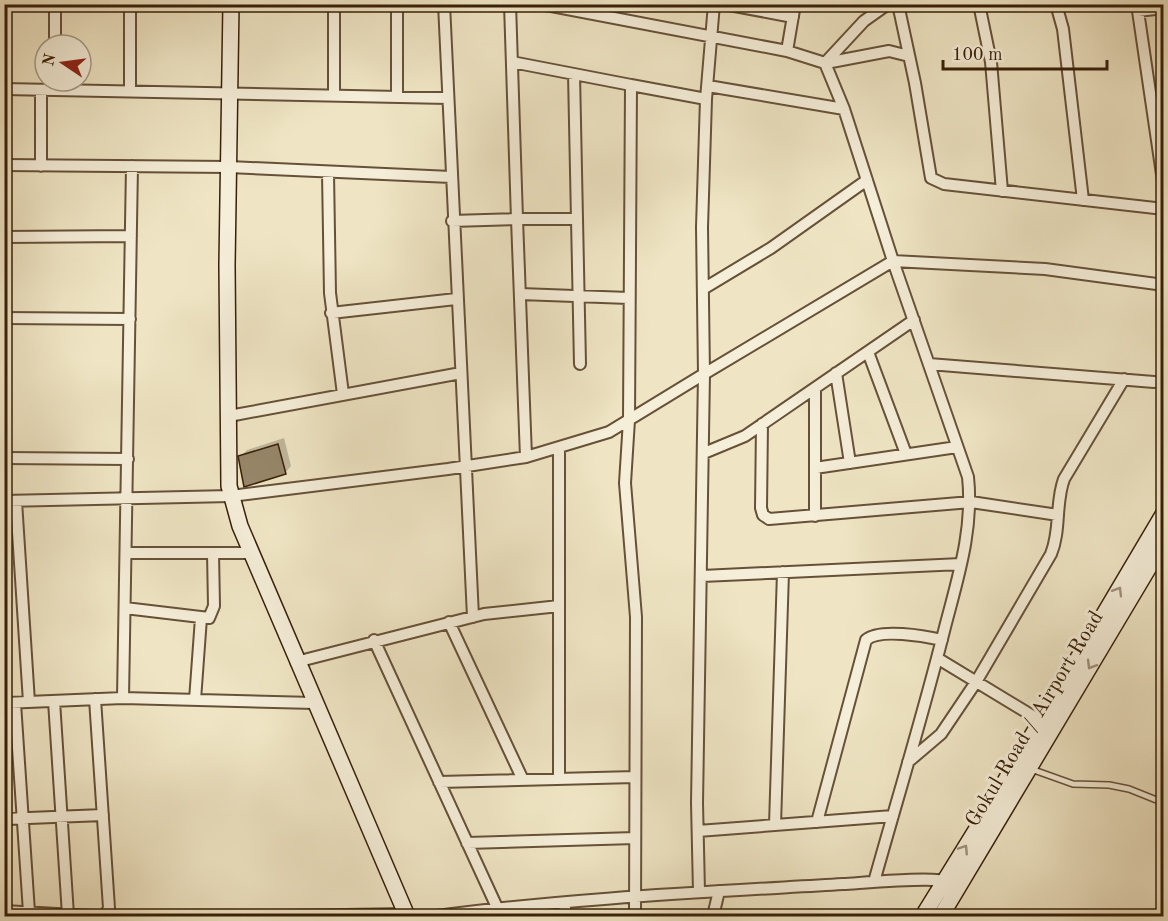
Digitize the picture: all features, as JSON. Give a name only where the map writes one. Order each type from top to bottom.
[{"type":"main road","points":[[231,4],[229,486],[251,553],[406,915]]},
{"type":"main road","points":[[922,916],[1164,513]]},
{"type":"main road","name":"Gokul Road / Airport Road","points":[[941,916],[1164,542]]},
{"type":"street","points":[[55,4],[55,33]]},
{"type":"street","points":[[130,4],[130,92]]},
{"type":"street","points":[[334,4],[334,95]]},
{"type":"street","points":[[397,4],[397,96]]},
{"type":"street","points":[[444,4],[452,221],[473,616]]},
{"type":"street","points":[[510,4],[526,456]]},
{"type":"street","points":[[541,4],[787,51],[825,63],[888,51],[909,56]]},
{"type":"street","points":[[699,892],[704,453],[702,226],[706,99],[714,4]]},
{"type":"street","points":[[724,4],[793,17]]},
{"type":"street","points":[[787,51],[795,4]]},
{"type":"street","points":[[825,63],[864,21],[888,4]]},
{"type":"street","points":[[898,4],[931,178],[944,184],[1164,209]]},
{"type":"street","points":[[979,4],[992,62],[1002,191]]},
{"type":"street","points":[[1056,4],[1064,39],[1083,200]]},
{"type":"street","points":[[1164,8],[1137,8],[1162,162],[1164,188]]},
{"type":"street","points":[[512,62],[706,99]]},
{"type":"street","points":[[825,63],[844,109],[893,261],[968,477],[971,502],[961,564],[942,640],[874,882]]},
{"type":"street","points":[[574,74],[580,364]]},
{"type":"street","points":[[631,85],[629,420],[626,483],[636,617],[635,916]]},
{"type":"street","points":[[708,86],[844,109]]},
{"type":"street","points":[[4,89],[33,90]]},
{"type":"street","points":[[93,89],[130,92],[448,98]]},
{"type":"street","points":[[41,93],[41,166]]},
{"type":"street","points":[[4,165],[229,167],[451,177]]},
{"type":"street","points":[[123,698],[132,166]]},
{"type":"street","points":[[328,173],[332,313],[343,394]]},
{"type":"street","points":[[703,289],[771,249],[867,180]]},
{"type":"street","points":[[452,221],[577,219]]},
{"type":"street","points":[[4,237],[131,236]]},
{"type":"street","points":[[4,501],[231,496],[466,465],[558,449],[609,432],[893,261],[1045,269],[1164,285]]},
{"type":"street","points":[[520,294],[629,298]]},
{"type":"street","points":[[332,313],[456,299]]},
{"type":"street","points":[[4,318],[130,319]]},
{"type":"street","points":[[704,453],[730,444],[762,424],[914,320]]},
{"type":"street","points":[[868,352],[906,454]]},
{"type":"street","points":[[929,364],[1154,382]]},
{"type":"street","points":[[229,417],[460,373]]},
{"type":"street","points":[[836,373],[849,463]]},
{"type":"street","points":[[908,762],[941,734],[976,682],[1051,554],[1060,490],[1064,479],[1124,379]]},
{"type":"street","points":[[815,388],[815,516]]},
{"type":"street","points":[[762,424],[763,515],[775,520],[971,502],[1058,515]]},
{"type":"street","points":[[815,468],[957,447]]},
{"type":"street","points":[[558,449],[559,779]]},
{"type":"street","points":[[4,458],[128,459]]},
{"type":"street","points":[[16,501],[29,702]]},
{"type":"street","points":[[126,553],[251,553]]},
{"type":"street","points":[[125,608],[209,618],[213,612],[213,553]]},
{"type":"street","points":[[702,576],[961,564]]},
{"type":"street","points":[[776,825],[783,572]]},
{"type":"street","points":[[296,662],[473,616],[506,610],[559,606]]},
{"type":"street","points":[[195,700],[201,618]]},
{"type":"street","points":[[449,622],[523,780]]},
{"type":"street","points":[[817,822],[866,640],[875,635],[910,635],[942,640]]},
{"type":"street","points":[[374,640],[500,912]]},
{"type":"street","points":[[937,658],[1041,721]]},
{"type":"street","points":[[29,912],[24,818],[10,703],[123,698],[314,703]]},
{"type":"street","points":[[95,699],[109,916]]},
{"type":"street","points":[[54,701],[68,915]]},
{"type":"street","points":[[439,782],[635,777]]},
{"type":"street","points":[[4,819],[103,815]]},
{"type":"street","points":[[698,831],[893,816]]},
{"type":"street","points":[[467,843],[635,838]]},
{"type":"street","points":[[437,916],[699,892],[874,882],[945,880],[959,887]]},
{"type":"street","points":[[712,916],[719,891]]},
{"type":"street","points":[[563,916],[566,903]]},
{"type":"street","points":[[4,911],[92,916]]},
{"type":"street","points":[[285,916],[406,915]]},
{"type":"lane","points":[[1030,769],[1073,784],[1109,785],[1129,789],[1164,803]]},
{"type":"building","points":[[278,444],[286,474],[244,487],[238,456]]}]
